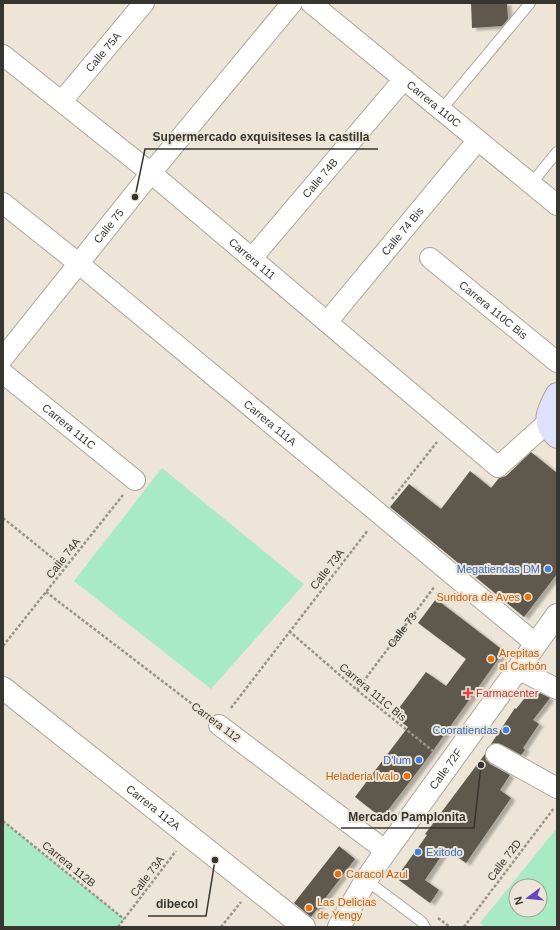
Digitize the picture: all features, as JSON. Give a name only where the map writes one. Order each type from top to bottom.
[{"type":"main road","points":[[552,430],[547,416],[557,394]]},
{"type":"street","name":"Calle 75A","points":[[62,101],[144,3]]},
{"type":"street","name":"Calle 75","points":[[3,358],[151,173],[292,3]]},
{"type":"street","name":"Carrera 110C","points":[[311,3],[557,205]]},
{"type":"street","name":"Carrera 111","points":[[3,55],[151,173],[498,467],[552,430]]},
{"type":"street","name":"Calle 74B","points":[[252,258],[404,79]]},
{"type":"street","name":"Calle 74 Bis","points":[[327,322],[478,140]]},
{"type":"street","name":"Carrera 111A","points":[[3,203],[78,263],[536,644]]},
{"type":"street","name":"Carrera 110C Bis","points":[[430,258],[557,362]]},
{"type":"street","name":"Carrera 111C","points":[[3,373],[135,480]]},
{"type":"street","name":"Calle 72F","points":[[339,927],[366,880],[386,851],[557,615]]},
{"type":"street","points":[[518,669],[557,689]]},
{"type":"street","name":"Carrera 112A","points":[[3,688],[304,927]]},
{"type":"street","name":"Carrera 112","points":[[219,725],[386,851]]},
{"type":"street","points":[[496,754],[557,788]]},
{"type":"lane","points":[[441,110],[530,3]]},
{"type":"lane","points":[[531,184],[557,152]]},
{"type":"lane","points":[[366,880],[422,922],[425,927]]},
{"type":"path","name":"Calle 73A","points":[[219,725],[289,631],[450,426]]},
{"type":"path","name":"Calle 74A","points":[[3,646],[135,480]]},
{"type":"path","points":[[3,518],[65,568]]},
{"type":"path","name":"Calle 73","points":[[357,690],[447,570]]},
{"type":"path","name":"Carrera 112","points":[[46,592],[219,725]]},
{"type":"path","name":"Carrera 111C Bis","points":[[289,631],[357,690],[448,764]]},
{"type":"path","name":"Calle 72D","points":[[464,927],[557,804]]},
{"type":"path","name":"Carrera 112B","points":[[3,821],[124,919]]},
{"type":"path","name":"Calle 73A","points":[[118,927],[188,835]]},
{"type":"path","points":[[221,927],[253,886]]},
{"type":"green space","points":[[162,468],[304,584],[211,689],[74,581]]},
{"type":"green space","points":[[3,821],[124,919],[118,927],[3,927]]},
{"type":"green space","points":[[557,828],[557,927],[485,927],[480,923],[508,888],[508,918],[548,918],[548,878],[516,878]]},
{"type":"building","points":[[471,3],[507,3],[508,19],[502,26],[472,28]]},
{"type":"building","points":[[531,452],[557,473],[557,574],[524,617],[390,507],[409,484],[441,509],[470,471],[491,488],[499,478],[506,476]]},
{"type":"building","points":[[436,599],[504,651],[427,759],[382,818],[355,797],[408,727],[393,716],[426,672],[446,686],[466,659],[418,623]]},
{"type":"building","points":[[532,689],[550,698],[533,720],[539,724],[523,748],[525,750],[521,755],[501,744],[491,744],[515,708],[516,709]]},
{"type":"building","points":[[485,754],[486,760],[490,764],[510,775],[500,790],[511,798],[466,863],[446,849],[425,880],[439,890],[430,903],[396,878],[427,835],[425,834]]},
{"type":"building","points":[[339,846],[355,859],[311,917],[294,903]]},
{"type":"place","name":"Supermercado exquisiteses la castilla","points":[[135,197]]},
{"type":"place","name":"Megatiendas DM","points":[[548,569]]},
{"type":"place","name":"Suridora de Aves","points":[[528,597]]},
{"type":"place","name":"Arepitas al Carbón","points":[[491,659]]},
{"type":"place","name":"Farmacenter","points":[[468,693]]},
{"type":"place","name":"Cooratiendas","points":[[506,730]]},
{"type":"place","name":"D'lum","points":[[419,760]]},
{"type":"place","name":"Mercado Pamplonita","points":[[481,765]]},
{"type":"place","name":"Heladeria Ivalo","points":[[407,776]]},
{"type":"place","name":"Exitodo","points":[[418,852]]},
{"type":"place","name":"dibecol","points":[[215,860]]},
{"type":"place","name":"Caracol Azul","points":[[338,874]]},
{"type":"place","name":"Las Delicias de Yengy","points":[[309,908]]}]
